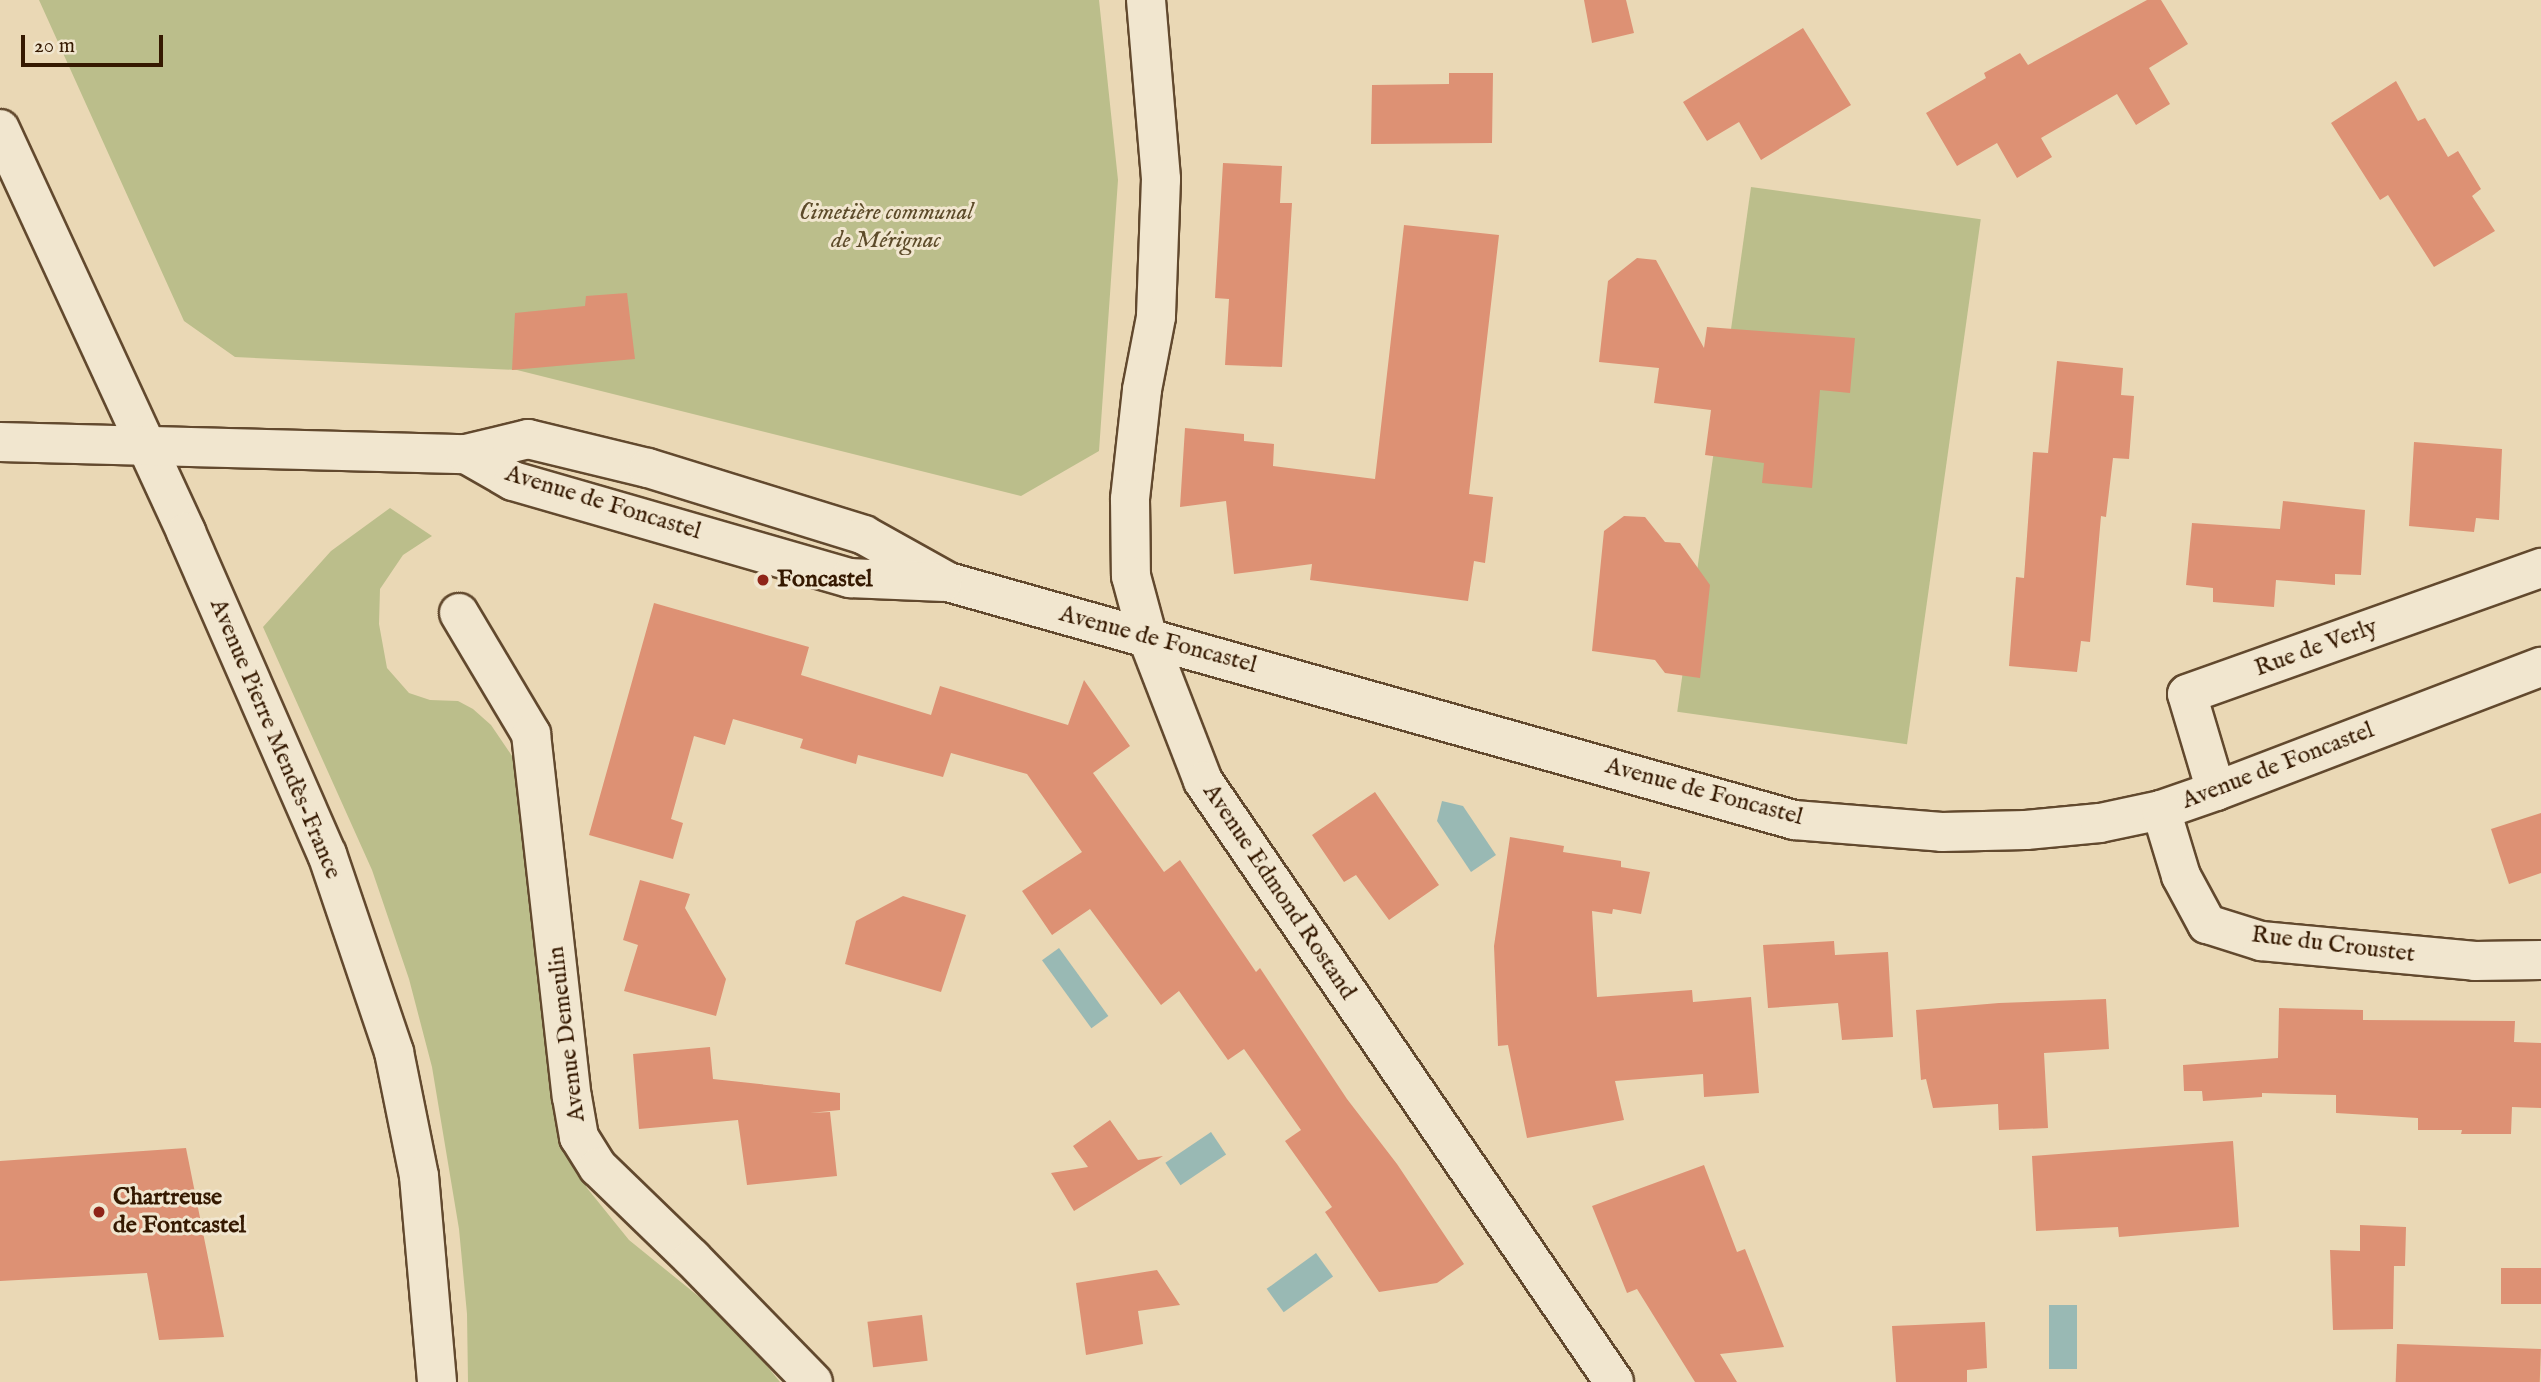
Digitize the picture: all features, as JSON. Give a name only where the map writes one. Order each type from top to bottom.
[{"type":"street","name":"Avenue Edmond Rostand","points":[[1146,0],[1161,179],[1156,317],[1142,390],[1130,499],[1131,576],[1148,639],[1203,781],[1614,1382]]},
{"type":"street","name":"Avenue Pierre Mendès-France","points":[[0,129],[146,444],[327,854],[394,1052],[419,1176],[437,1382]]},
{"type":"street","name":"Avenue de Foncastel","points":[[0,442],[466,454],[513,481],[850,578],[948,582],[1148,639],[1251,665],[1794,820],[1942,832],[2100,824],[2161,810],[2217,791],[2541,667]]},
{"type":"street","name":"Rue de Verly","points":[[2217,791],[2187,694],[2541,568]]},
{"type":"street","name":"Avenue Demeulin","points":[[459,612],[531,734],[572,1097],[579,1137],[597,1167],[692,1258],[813,1382]]},
{"type":"street","name":"Rue du Croustet","points":[[2161,810],[2181,876],[2207,924],[2261,941],[2475,961],[2541,960]]},
{"type":"green space","name":"Cimetière communal de Mérignac","points":[[39,0],[1099,0],[1118,180],[1099,451],[1021,496],[517,370],[235,357],[184,321]]},
{"type":"green space","points":[[1751,187],[1981,219],[1907,744],[1677,712]]},
{"type":"green space","points":[[390,508],[432,536],[403,555],[380,589],[379,624],[387,668],[409,693],[430,700],[458,701],[473,709],[491,725],[523,772],[546,1046],[556,1123],[587,1188],[629,1240],[734,1325],[780,1382],[468,1382],[467,1314],[459,1229],[432,1067],[409,979],[372,870],[263,627],[331,551]]},
{"type":"water","points":[[1442,801],[1463,806],[1496,855],[1471,872],[1437,821]]},
{"type":"water","points":[[1059,948],[1108,1016],[1091,1028],[1042,960]]},
{"type":"water","points":[[1211,1132],[1226,1154],[1181,1185],[1165,1163]]},
{"type":"water","points":[[1316,1253],[1333,1276],[1284,1312],[1267,1289]]},
{"type":"water","points":[[2049,1305],[2077,1305],[2077,1369],[2049,1369]]},
{"type":"building","points":[[1584,0],[1626,0],[1634,33],[1592,43]]},
{"type":"building","points":[[2147,0],[2161,0],[2188,44],[2149,68],[2170,104],[2136,125],[2117,94],[2041,138],[2052,157],[2017,178],[1997,143],[1957,166],[1926,113],[1986,78],[1984,73],[2020,53],[2028,65]]},
{"type":"building","points":[[1803,28],[1851,105],[1761,160],[1739,122],[1707,141],[1683,102]]},
{"type":"building","points":[[1449,73],[1493,73],[1492,143],[1371,144],[1372,85],[1449,84]]},
{"type":"building","points":[[2396,81],[2418,121],[2425,118],[2448,157],[2458,151],[2481,189],[2472,196],[2495,231],[2434,267],[2388,195],[2380,200],[2331,123]]},
{"type":"building","points":[[1223,163],[1282,166],[1280,203],[1292,203],[1282,367],[1225,365],[1229,299],[1215,298]]},
{"type":"building","points":[[1404,225],[1499,235],[1469,494],[1493,497],[1485,563],[1474,561],[1468,601],[1310,580],[1312,564],[1234,574],[1226,501],[1180,507],[1185,428],[1244,434],[1244,441],[1274,444],[1273,466],[1375,479]]},
{"type":"building","points":[[1637,258],[1656,260],[1704,348],[1707,327],[1855,338],[1850,393],[1820,390],[1812,488],[1762,483],[1764,463],[1705,455],[1711,410],[1654,403],[1659,368],[1599,362],[1608,281]]},
{"type":"building","points":[[627,293],[635,359],[512,370],[515,313],[585,306],[586,296]]},
{"type":"building","points":[[2057,361],[2123,368],[2121,395],[2134,396],[2129,459],[2113,458],[2106,517],[2101,516],[2090,642],[2081,641],[2077,672],[2009,666],[2016,577],[2024,578],[2033,452],[2048,453]]},
{"type":"building","points":[[2414,442],[2502,449],[2499,520],[2476,518],[2474,532],[2409,526]]},
{"type":"building","points":[[2283,501],[2365,510],[2361,575],[2335,574],[2335,585],[2276,580],[2274,607],[2213,602],[2213,588],[2186,585],[2192,523],[2280,529]]},
{"type":"building","points":[[1624,516],[1645,517],[1665,542],[1680,543],[1710,585],[1700,678],[1665,673],[1655,660],[1592,651],[1604,531]]},
{"type":"building","points":[[654,603],[809,647],[801,675],[931,715],[940,686],[1068,725],[1084,680],[1130,746],[1093,773],[1164,872],[1180,860],[1256,972],[1260,968],[1347,1099],[1397,1164],[1464,1264],[1437,1283],[1379,1292],[1325,1212],[1332,1207],[1285,1141],[1301,1130],[1244,1049],[1228,1060],[1179,991],[1161,1005],[1090,909],[1052,935],[1022,891],[1082,852],[1027,774],[951,753],[943,777],[858,755],[856,764],[800,748],[803,739],[733,719],[725,745],[694,736],[671,819],[683,823],[673,859],[589,835]]},
{"type":"building","points":[[1375,792],[1439,885],[1389,920],[1356,875],[1344,882],[1312,835]]},
{"type":"building","points":[[2541,813],[2541,873],[2509,884],[2491,829]]},
{"type":"building","points":[[1510,837],[1564,846],[1563,852],[1621,861],[1621,867],[1650,872],[1641,914],[1613,909],[1612,914],[1592,911],[1597,997],[1692,990],[1693,1002],[1751,997],[1759,1093],[1704,1097],[1703,1074],[1615,1081],[1624,1120],[1527,1138],[1508,1045],[1498,1046],[1494,946]]},
{"type":"building","points":[[640,880],[690,894],[685,908],[726,979],[716,1016],[624,991],[638,945],[623,940]]},
{"type":"building","points":[[903,896],[966,915],[941,992],[845,964],[856,921]]},
{"type":"building","points":[[1834,941],[1835,955],[1888,952],[1893,1037],[1842,1040],[1838,1003],[1768,1008],[1763,945]]},
{"type":"building","points":[[2106,999],[2109,1049],[2044,1053],[2048,1128],[1999,1130],[1998,1104],[1933,1108],[1926,1079],[1921,1080],[1916,1010],[1999,1003]]},
{"type":"building","points":[[2279,1008],[2363,1010],[2363,1020],[2515,1021],[2514,1042],[2541,1043],[2541,1108],[2512,1107],[2511,1134],[2461,1134],[2462,1130],[2418,1130],[2418,1118],[2336,1113],[2336,1095],[2262,1093],[2262,1097],[2203,1101],[2202,1091],[2184,1091],[2183,1065],[2278,1058]]},
{"type":"building","points":[[710,1047],[713,1079],[840,1093],[840,1110],[810,1113],[830,1112],[837,1176],[747,1185],[738,1120],[639,1129],[633,1054]]},
{"type":"building","points":[[1110,1120],[1138,1160],[1163,1156],[1074,1211],[1051,1173],[1088,1167],[1073,1146]]},
{"type":"building","points":[[2233,1141],[2239,1227],[2119,1237],[2118,1227],[2036,1231],[2032,1156]]},
{"type":"building","name":"Chartreuse de Fontcastel","points":[[186,1148],[224,1337],[159,1340],[147,1273],[0,1281],[0,1161]]},
{"type":"building","points":[[1704,1165],[1737,1252],[1745,1249],[1784,1347],[1720,1354],[1737,1382],[1695,1382],[1637,1289],[1627,1293],[1592,1206]]},
{"type":"building","points":[[2360,1225],[2406,1227],[2405,1266],[2394,1266],[2393,1329],[2333,1330],[2330,1250],[2360,1251]]},
{"type":"building","points":[[2501,1268],[2541,1268],[2541,1304],[2501,1304]]},
{"type":"building","points":[[1157,1270],[1180,1305],[1138,1311],[1143,1344],[1086,1355],[1076,1283]]},
{"type":"building","points":[[922,1315],[928,1361],[873,1367],[867,1322]]},
{"type":"building","points":[[1985,1322],[1987,1368],[1967,1370],[1967,1382],[1896,1382],[1892,1326]]},
{"type":"building","points":[[2397,1344],[2541,1349],[2540,1382],[2396,1382]]},
{"type":"place","name":"Foncastel","points":[[763,580]]},
{"type":"place","name":"Chartreuse de Fontcastel","points":[[99,1212]]}]
